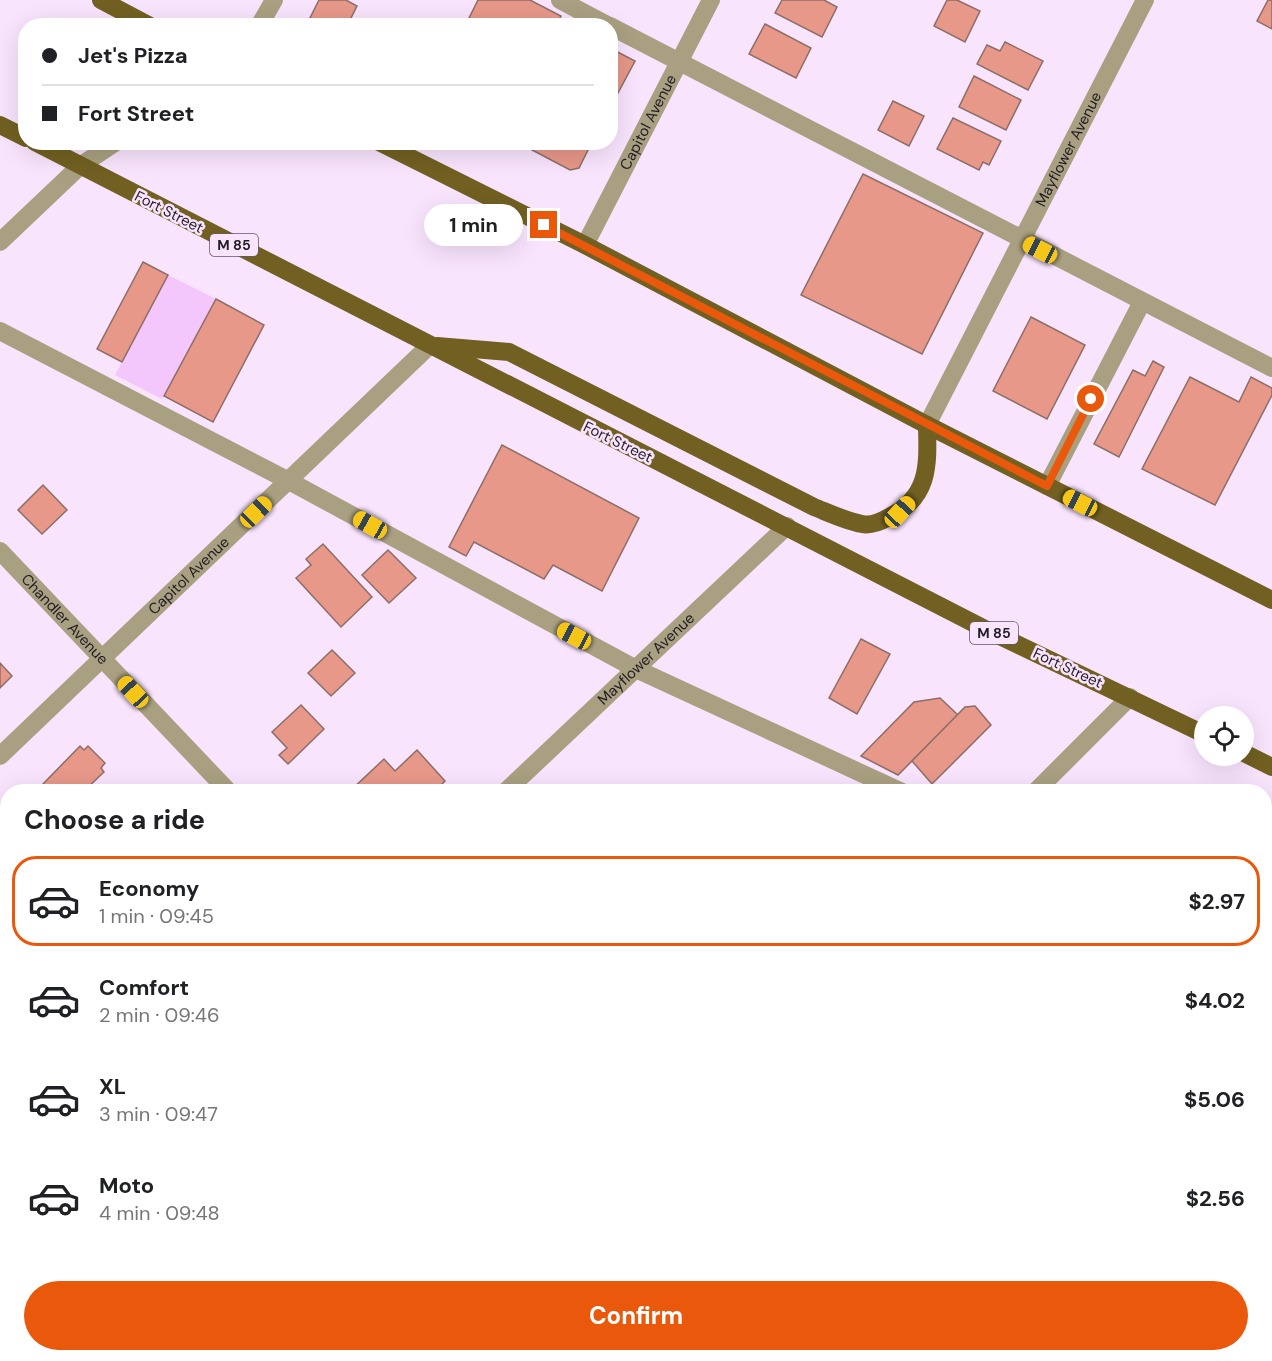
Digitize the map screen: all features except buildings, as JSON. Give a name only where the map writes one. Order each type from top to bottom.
[{"type":"main road","points":[[101,0],[135,18]]},
{"type":"main road","points":[[0,125],[18,134]]},
{"type":"main road","name":"Fort Street","points":[[50,150],[983,628],[1130,696],[1194,729]]},
{"type":"main road","points":[[395,150],[1272,600]]},
{"type":"main road","points":[[429,346],[509,352],[814,507],[864,525],[881,522],[900,512],[921,489],[928,465],[927,425]]},
{"type":"main road","points":[[1254,758],[1272,767]]},
{"type":"street","points":[[264,18],[274,0]]},
{"type":"street","points":[[560,0],[595,18]]},
{"type":"street","name":"Capitol Avenue","points":[[585,246],[711,0]]},
{"type":"street","name":"Mayflower Avenue","points":[[927,425],[1145,0]]},
{"type":"street","points":[[618,30],[1272,368]]},
{"type":"street","points":[[0,242],[80,166],[104,150]]},
{"type":"street","points":[[1047,486],[1142,302]]},
{"type":"street","points":[[0,331],[289,481],[636,669],[885,784]]},
{"type":"street","name":"Capitol Avenue","points":[[0,756],[429,346]]},
{"type":"street","name":"Mayflower Avenue","points":[[514,784],[787,526]]},
{"type":"street","name":"Chandler Avenue","points":[[0,551],[221,784]]},
{"type":"street","points":[[1043,784],[1130,696]]},
{"type":"shaded area","points":[[168,275],[216,299],[162,399],[115,375]]},
{"type":"route","points":[[544,225],[1047,486],[1091,399]]}]
